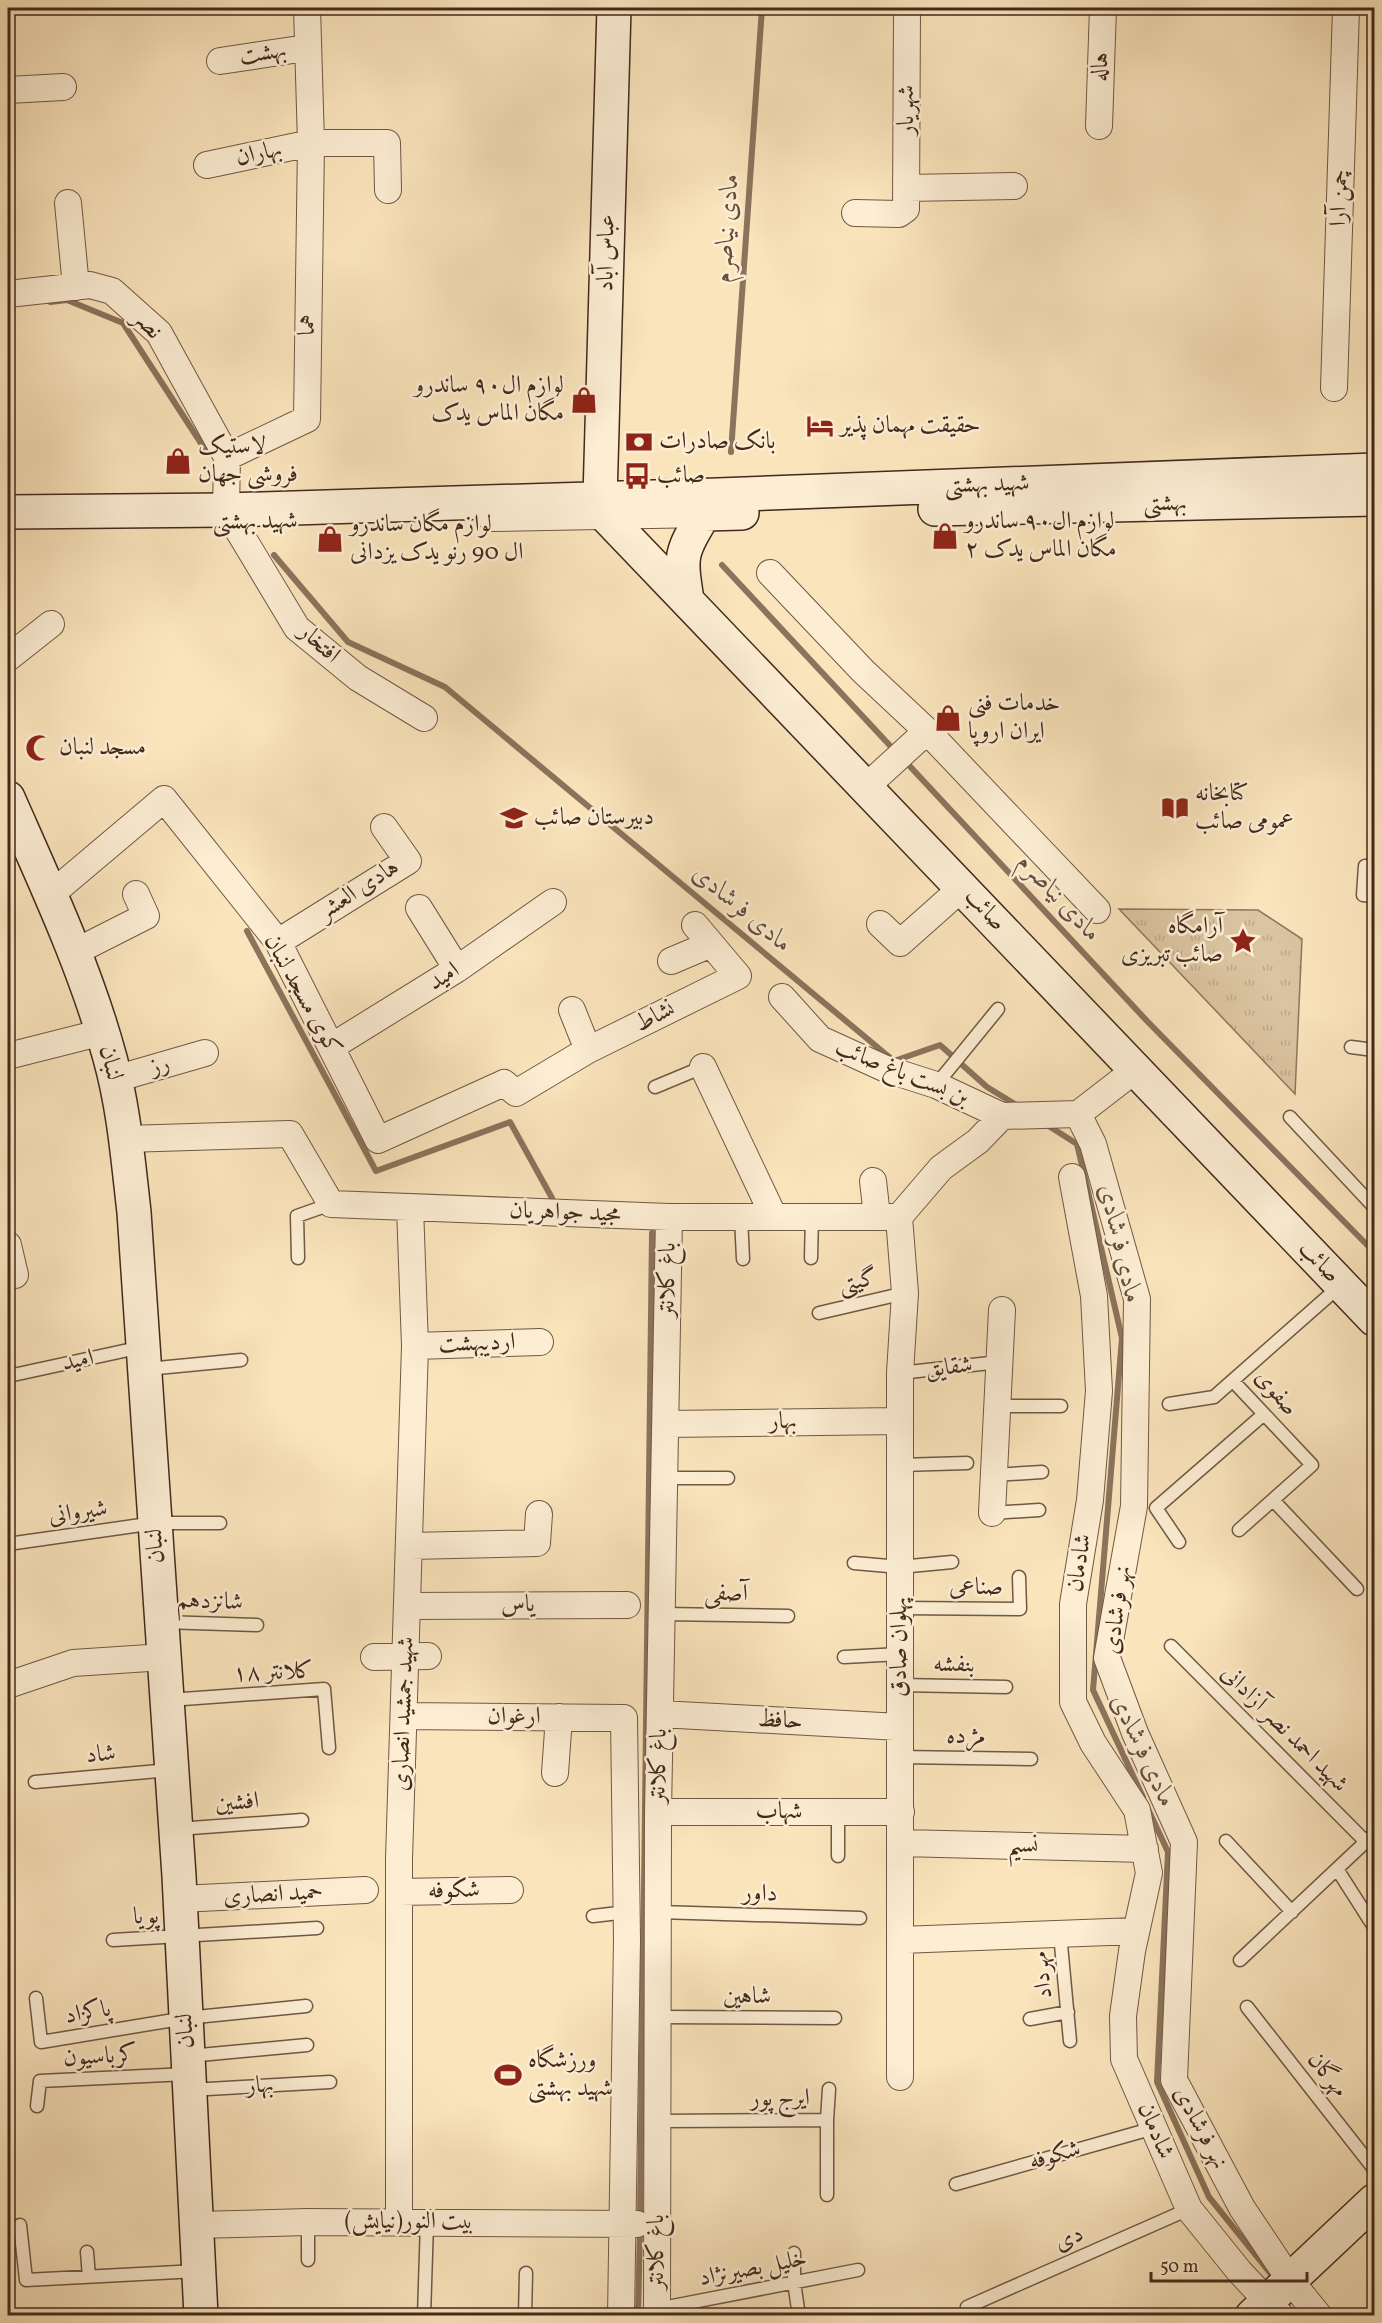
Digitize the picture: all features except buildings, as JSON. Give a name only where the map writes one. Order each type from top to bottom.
[{"type":"main road","name":"عباس آباد","points":[[598,510],[614,8]]},
{"type":"main road","name":"شهید بهشتی","points":[[8,512],[230,516],[598,510],[1374,470]]},
{"type":"main road","name":"بهشتی","points":[[704,514],[1374,499]]},
{"type":"main road","name":"صائب","points":[[598,510],[867,786],[1374,1319]]},
{"type":"main road","points":[[687,600],[681,561],[687,543],[704,514]]},
{"type":"main road","name":"لنبان","points":[[8,798],[73,953],[103,1032],[126,1138],[134,1212],[176,1829],[201,2316]]},
{"type":"main road","points":[[1276,2298],[1374,2200]]},
{"type":"street","points":[[307,8],[306,48],[311,143],[387,143],[388,190]]},
{"type":"street","name":"شهریار","points":[[906,200],[907,8]]},
{"type":"street","name":"هاله","points":[[1100,126],[1103,8]]},
{"type":"street","name":"چمن آرا","points":[[1334,388],[1346,8]]},
{"type":"street","name":"بهشت","points":[[220,61],[306,48]]},
{"type":"street","points":[[8,90],[63,87]]},
{"type":"street","name":"بهاران","points":[[207,165],[311,143]]},
{"type":"street","name":"هما","points":[[227,457],[307,419],[311,143]]},
{"type":"street","points":[[855,213],[906,200],[1014,186]]},
{"type":"street","points":[[68,203],[76,287]]},
{"type":"street","name":"نصر","points":[[8,294],[90,285],[112,291],[159,333],[227,457]]},
{"type":"street","points":[[227,457],[230,516]]},
{"type":"street","points":[[598,510],[704,514]]},
{"type":"street","name":"شهید بهشتی","points":[[8,524],[230,516]]},
{"type":"street","name":"افتخار","points":[[230,516],[297,628],[358,678],[424,718]]},
{"type":"street","points":[[770,573],[922,735],[1096,910]]},
{"type":"street","points":[[8,658],[51,624]]},
{"type":"street","points":[[867,786],[892,766],[922,735]]},
{"type":"street","name":"کوی مسجد لنبان","points":[[49,896],[164,799],[278,942],[378,1140],[504,1083],[516,1093]]},
{"type":"street","name":"هادی العشر","points":[[278,942],[408,861],[384,827]]},
{"type":"street","points":[[880,924],[900,943],[963,887]]},
{"type":"street","points":[[73,953],[146,916],[136,894]]},
{"type":"street","name":"امید","points":[[331,1047],[457,969],[553,902]]},
{"type":"street","points":[[419,908],[457,969]]},
{"type":"street","name":"نشاط","points":[[516,1093],[588,1050],[738,976],[703,934],[671,961]]},
{"type":"street","name":"بن بست باغ صائب","points":[[782,997],[820,1039],[886,1069],[936,1085],[1002,1116]]},
{"type":"street","points":[[572,1010],[588,1050]]},
{"type":"street","points":[[8,1056],[103,1032]]},
{"type":"street","name":"رز","points":[[115,1079],[205,1053]]},
{"type":"street","points":[[703,1067],[774,1217]]},
{"type":"street","points":[[888,1217],[941,1168],[978,1141],[1002,1116],[1078,1114],[1135,1070]]},
{"type":"street","name":"نهر فرشادی","points":[[1078,1114],[1093,1144],[1137,1299],[1134,1506],[1107,1658],[1135,1733],[1184,1842],[1174,2080],[1242,2208],[1276,2298],[1319,2316]]},
{"type":"street","points":[[126,1138],[290,1134],[331,1204]]},
{"type":"street","name":"شادمان","points":[[1072,1177],[1094,1296],[1099,1391],[1090,1500],[1074,1604],[1073,1702],[1093,1743],[1137,1810],[1149,1873],[1136,1931],[1123,2016],[1124,2059],[1188,2209],[1239,2271],[1276,2298]]},
{"type":"street","name":"پهلوان صادق","points":[[873,1181],[888,1217],[905,1293],[900,1373],[900,2077]]},
{"type":"street","name":"مجید جواهریان","points":[[331,1204],[669,1217],[888,1217]]},
{"type":"street","name":"شهید جمشید انصاری","points":[[399,2222],[399,1892],[405,1716],[418,1657],[408,1606],[415,1346],[410,1207]]},
{"type":"street","name":"باغ کلانتر","points":[[657,2312],[658,1812],[667,1424],[669,1217]]},
{"type":"street","points":[[8,1245],[15,1275],[8,1276]]},
{"type":"street","name":"شقایق","points":[[992,1514],[1002,1310]]},
{"type":"street","name":"اردیبهشت","points":[[415,1346],[540,1341]]},
{"type":"street","name":"بهار","points":[[667,1424],[900,1421]]},
{"type":"street","points":[[410,1546],[537,1544],[539,1514]]},
{"type":"street","name":"یاس","points":[[408,1606],[627,1605]]},
{"type":"street","points":[[8,1685],[73,1664],[164,1656]]},
{"type":"street","points":[[374,1657],[418,1657]]},
{"type":"street","name":"حافظ","points":[[660,1714],[900,1727]]},
{"type":"street","name":"ارغوان","points":[[405,1716],[624,1718]]},
{"type":"street","points":[[555,1773],[559,1718]]},
{"type":"street","name":"باغ کلانتر","points":[[621,2316],[627,1912],[624,1718]]},
{"type":"street","name":"شهاب","points":[[658,1812],[901,1812]]},
{"type":"street","name":"نسیم","points":[[901,1844],[1145,1849]]},
{"type":"street","name":"حمید انصاری","points":[[180,1899],[365,1890]]},
{"type":"street","name":"شکوفه","points":[[399,1892],[510,1890]]},
{"type":"street","points":[[901,1940],[1136,1931]]},
{"type":"street","points":[[624,2121],[659,2121]]},
{"type":"street","name":"بیت النور(نیایش)","points":[[196,2225],[308,2222],[656,2225]]},
{"type":"lane","points":[[1365,866],[1363,895],[1374,896]]},
{"type":"lane","points":[[936,1085],[998,1009]]},
{"type":"lane","points":[[1351,1047],[1374,1050]]},
{"type":"lane","points":[[655,1088],[703,1067]]},
{"type":"lane","points":[[1290,1117],[1374,1207]]},
{"type":"lane","points":[[298,1258],[297,1216],[331,1204]]},
{"type":"lane","points":[[741,1217],[742,1258]]},
{"type":"lane","points":[[811,1258],[812,1217]]},
{"type":"lane","name":"صفوی","points":[[1239,1530],[1312,1466],[1233,1382],[1341,1284]]},
{"type":"lane","name":"گیتی","points":[[819,1313],[905,1293]]},
{"type":"lane","name":"امید","points":[[12,1375],[144,1358],[241,1360]]},
{"type":"lane","name":"شقایق","points":[[900,1373],[999,1362]]},
{"type":"lane","points":[[1169,1404],[1214,1397],[1233,1382]]},
{"type":"lane","name":"شقایق","points":[[997,1406],[1061,1406]]},
{"type":"lane","points":[[1179,1542],[1156,1508],[1264,1414]]},
{"type":"lane","points":[[900,1465],[967,1462]]},
{"type":"lane","points":[[994,1475],[1042,1472]]},
{"type":"lane","points":[[666,1478],[728,1478]]},
{"type":"lane","points":[[1273,1500],[1357,1589]]},
{"type":"lane","name":"شقایق","points":[[992,1514],[1039,1510]]},
{"type":"lane","name":"شیروانی","points":[[8,1544],[155,1523],[220,1523]]},
{"type":"lane","points":[[854,1563],[900,1567],[952,1562]]},
{"type":"lane","name":"صناعی","points":[[900,1608],[1020,1609],[1019,1578]]},
{"type":"lane","name":"آصفی","points":[[662,1614],[788,1616]]},
{"type":"lane","name":"شانزدهم","points":[[162,1622],[257,1625]]},
{"type":"lane","name":"شهید احمد نصر آزادانی","points":[[1171,1646],[1370,1838]]},
{"type":"lane","points":[[844,1657],[900,1654]]},
{"type":"lane","name":"بنفشه","points":[[900,1685],[1006,1686]]},
{"type":"lane","name":"کلانتر ۱۸","points":[[167,1701],[324,1689],[329,1748]]},
{"type":"lane","name":"مژده","points":[[900,1757],[1030,1759]]},
{"type":"lane","name":"شاد","points":[[35,1782],[171,1770]]},
{"type":"lane","points":[[838,1812],[838,1856]]},
{"type":"lane","name":"افشین","points":[[176,1829],[302,1820]]},
{"type":"lane","points":[[1240,1960],[1370,1838]]},
{"type":"lane","points":[[1226,1841],[1292,1912]]},
{"type":"lane","points":[[1337,1869],[1374,1926]]},
{"type":"lane","points":[[593,1916],[627,1912]]},
{"type":"lane","name":"داور","points":[[659,1912],[860,1918]]},
{"type":"lane","name":"پویا","points":[[112,1940],[317,1928]]},
{"type":"lane","name":"مهرداد","points":[[1060,1934],[1070,2041]]},
{"type":"lane","name":"پاکزاد","points":[[36,1998],[41,2042],[186,2018]]},
{"type":"lane","points":[[186,2018],[306,2006]]},
{"type":"lane","name":"مهرگان","points":[[1247,2007],[1374,2169]]},
{"type":"lane","name":"مهرداد","points":[[1030,2019],[1068,2012]]},
{"type":"lane","name":"شاهین","points":[[659,2017],[836,2018]]},
{"type":"lane","points":[[188,2073],[307,2044]]},
{"type":"lane","name":"بهار","points":[[188,2073],[330,2082]]},
{"type":"lane","name":"کرباسیون","points":[[37,2106],[40,2081],[188,2073]]},
{"type":"lane","points":[[827,2120],[829,2089]]},
{"type":"lane","name":"ایرج پور","points":[[659,2121],[827,2120],[827,2195]]},
{"type":"lane","name":"شکوفه","points":[[956,2184],[1154,2128]]},
{"type":"lane","name":"دی","points":[[967,2307],[1188,2209]]},
{"type":"lane","points":[[308,2222],[308,2260]]},
{"type":"lane","points":[[424,2316],[427,2223]]},
{"type":"lane","points":[[20,2225],[26,2280],[199,2271]]},
{"type":"lane","points":[[87,2252],[89,2277]]},
{"type":"lane","points":[[794,2253],[794,2282],[799,2316]]},
{"type":"lane","name":"خلیل بصیرنژاد","points":[[657,2312],[858,2270]]},
{"type":"lane","points":[[525,2316],[526,2272]]},
{"type":"green space","points":[[1119,909],[1258,910],[1302,939],[1295,1094]]},
{"type":"waterway","name":"مادی نیاصرم","points":[[731,452],[762,8]]},
{"type":"waterway","name":"مادی فرشادی","points":[[50,302],[67,300],[123,323],[206,451]]},
{"type":"waterway","name":"مادی فرشادی","points":[[274,555],[348,642],[445,687],[894,1061],[940,1045],[987,1087],[1018,1106]]},
{"type":"waterway","name":"مادی نیاصرم","points":[[722,565],[895,751]]},
{"type":"waterway","name":"مادی نیاصرم","points":[[904,760],[1147,1021],[1374,1252]]},
{"type":"waterway","points":[[247,931],[376,1171],[510,1122],[552,1198]]},
{"type":"waterway","name":"مادی فرشادی","points":[[1044,1123],[1077,1144],[1122,1338],[1093,1690],[1143,1797]]},
{"type":"waterway","points":[[640,2219],[652,1233]]},
{"type":"waterway","name":"مادی فرشادی","points":[[1148,1809],[1168,1852],[1157,2082],[1209,2197],[1275,2279]]},
{"type":"waterway","points":[[638,2316],[640,2229]]},
{"type":"place","name":"لوازم ال۹۰ ساندرو مگان الماس یدک","points":[[584,400]]},
{"type":"place","name":"حقیقت مهمان پذیر","points":[[820,426]]},
{"type":"place","name":"بانک صادرات","points":[[639,442]]},
{"type":"place","name":"لاستیک فروشی جهان","points":[[178,461]]},
{"type":"place","name":"صائب","points":[[637,476]]},
{"type":"place","name":"لوازم ال۹۰ ساندرو مگان الماس یدک ۲","points":[[945,536]]},
{"type":"place","name":"لوازم مگان ساندرو ال 90 رنو یدک یزدانی","points":[[330,539]]},
{"type":"place","name":"خدمات فنی ایران اروپا","points":[[948,718]]},
{"type":"place","name":"مسجد لنبان","points":[[39,748]]},
{"type":"place","name":"کتابخانه عمومی صائب","points":[[1175,808]]},
{"type":"place","name":"دبیرستان صائب","points":[[514,818]]},
{"type":"place","name":"آرامگاه صائب تبریزی","points":[[1243,941]]},
{"type":"place","name":"ورزشگاه شهید بهشتی","points":[[508,2075]]}]
